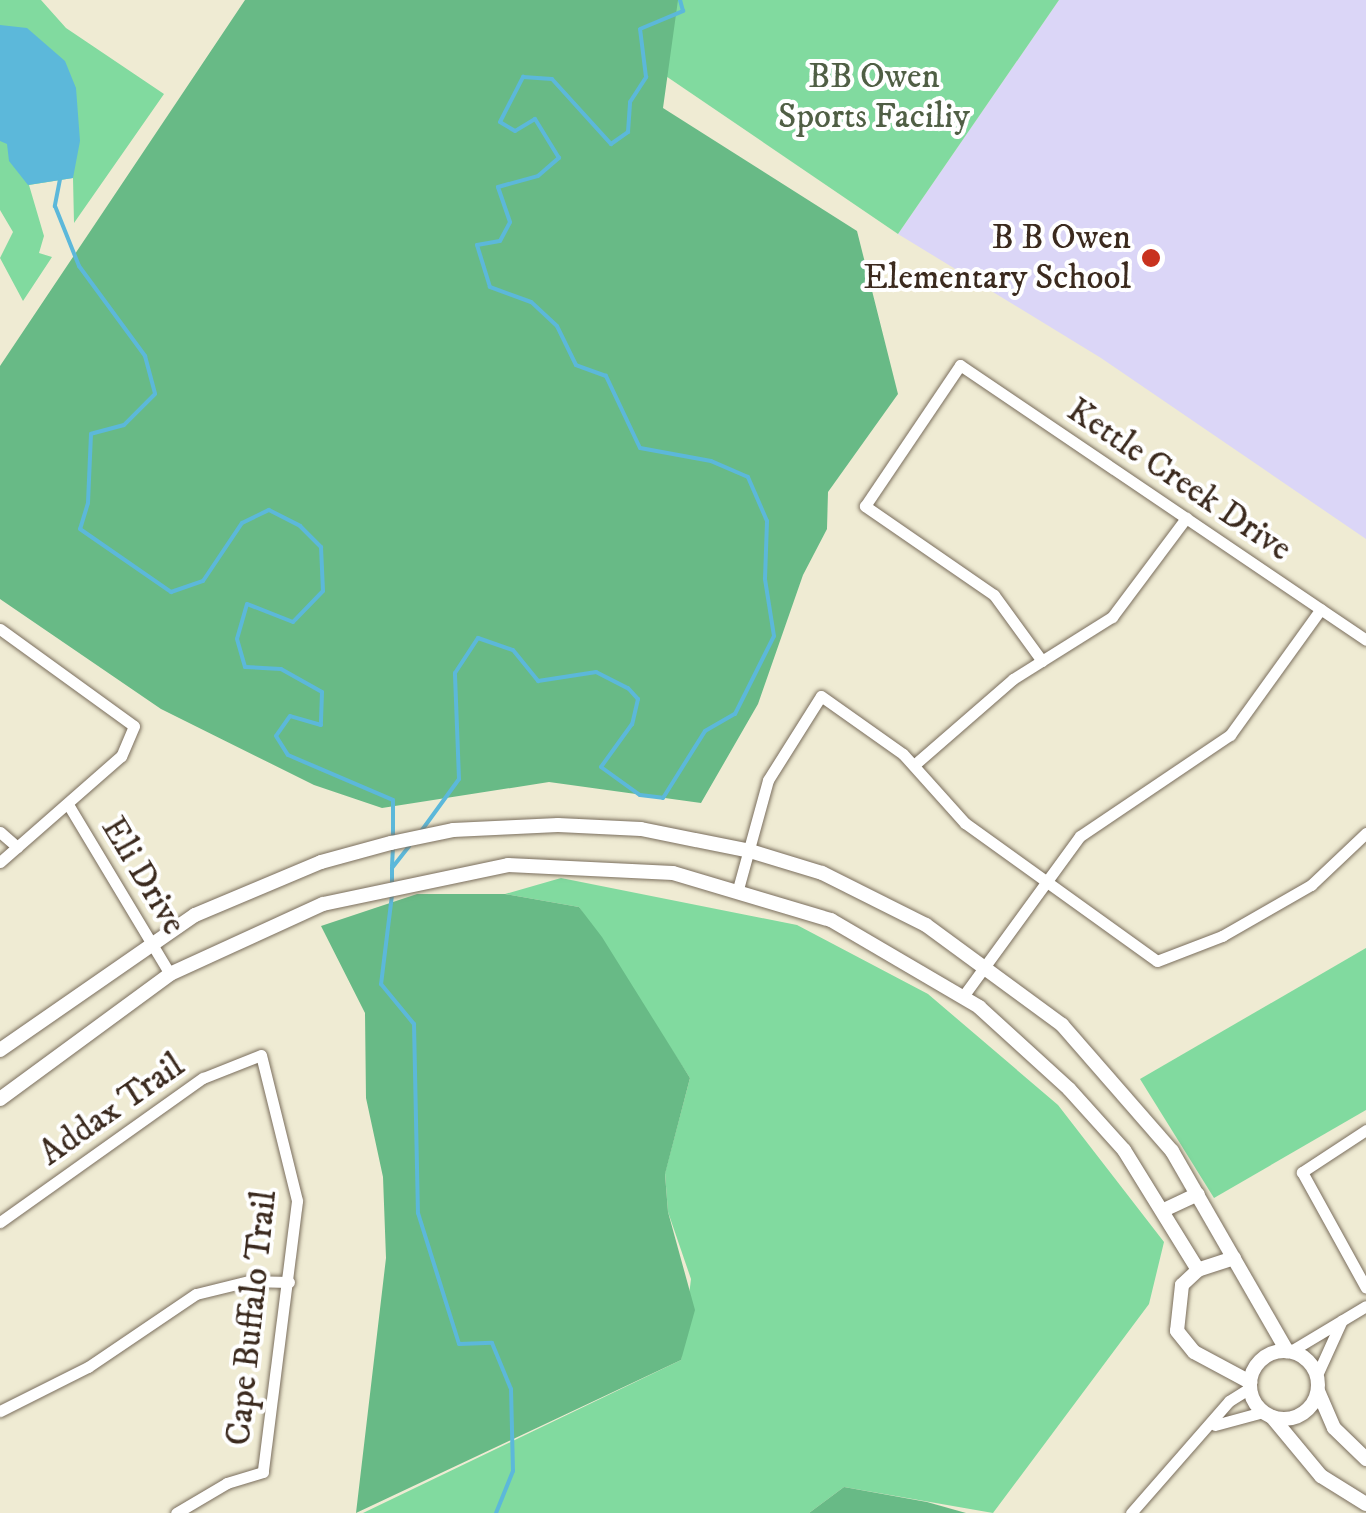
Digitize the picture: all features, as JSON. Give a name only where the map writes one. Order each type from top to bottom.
[{"type":"street","name":"Kettle Creek Drive","points":[[1042,661],[994,595],[865,506],[960,365],[1366,640]]},
{"type":"street","points":[[914,766],[1042,661],[1120,610],[1186,518]]},
{"type":"street","points":[[964,996],[1046,882],[1096,821],[1230,735],[1321,609]]},
{"type":"street","points":[[0,628],[134,726],[121,756],[69,806],[0,862]]},
{"type":"street","points":[[738,889],[770,775],[821,696],[914,766],[960,820],[1156,961],[1222,936],[1311,885],[1366,833]]},
{"type":"street","name":"Eli Drive","points":[[69,806],[170,974]]},
{"type":"street","points":[[0,1050],[195,915],[321,862],[423,836],[483,829],[641,829],[750,851],[855,888],[988,965],[1094,1056],[1162,1138],[1289,1351],[1317,1383],[1334,1428],[1366,1459]]},
{"type":"street","points":[[0,832],[16,847]]},
{"type":"street","points":[[0,1099],[170,974],[323,904],[472,872],[587,865],[673,873],[738,889],[830,920],[964,996],[1069,1089],[1166,1209],[1198,1270]]},
{"type":"street","name":"Addax Trail","points":[[4,1220],[203,1078],[261,1055]]},
{"type":"street","name":"Cape Buffalo Trail","points":[[176,1513],[228,1483],[264,1472],[290,1282],[296,1185],[261,1055]]},
{"type":"street","points":[[1366,1130],[1302,1172],[1366,1288]]},
{"type":"street","points":[[1166,1209],[1198,1194]]},
{"type":"street","points":[[0,1206],[4,1220]]},
{"type":"street","points":[[1234,1258],[1198,1270],[1182,1286],[1176,1331],[1220,1370],[1250,1385],[1267,1414],[1321,1476],[1366,1504]]},
{"type":"street","points":[[0,1411],[79,1372],[196,1294],[249,1281],[290,1282]]},
{"type":"street","points":[[1131,1513],[1229,1401],[1250,1385],[1258,1362],[1289,1351],[1366,1306]]},
{"type":"street","points":[[1211,1426],[1267,1414],[1297,1417],[1317,1383],[1342,1320]]},
{"type":"shaded area","name":"B B Owen Elementary School","points":[[1059,0],[1366,0],[1366,539],[1101,358],[898,234]]},
{"type":"green space","points":[[0,0],[41,0],[66,28],[164,94],[74,223],[73,178],[29,185],[44,236],[39,253],[52,257],[23,301],[0,258],[13,232],[0,210]]},
{"type":"green space","points":[[245,0],[678,0],[663,108],[857,231],[898,394],[828,492],[827,529],[803,575],[758,704],[701,803],[549,782],[382,808],[314,785],[161,709],[0,599],[0,366]]},
{"type":"green space","name":"BB Owen Sports Faciliy","points":[[554,0],[1059,0],[898,234]]},
{"type":"green space","points":[[561,878],[797,925],[928,994],[1058,1105],[1164,1242],[1149,1304],[993,1513],[844,1487],[809,1513],[363,1513],[681,1360],[691,1279],[668,1212],[665,1173],[690,1078],[579,907],[505,894]]},
{"type":"green space","points":[[417,894],[505,894],[579,907],[602,937],[690,1078],[665,1174],[668,1212],[695,1310],[681,1360],[356,1513],[386,1258],[383,1177],[366,1098],[365,1013],[321,926]]},
{"type":"green space","points":[[1366,948],[1366,1110],[1214,1198],[1140,1079]]},
{"type":"green space","points":[[844,1487],[927,1502],[966,1513],[809,1513]]},
{"type":"water","points":[[0,25],[27,28],[65,61],[76,88],[80,141],[73,178],[28,185],[9,161],[7,144],[0,141]]},
{"type":"waterway","points":[[422,830],[459,779],[455,673],[478,638],[513,650],[538,681],[596,672],[628,688],[638,699],[632,724],[601,767],[640,795],[663,798],[705,731],[735,714],[774,636],[765,579],[767,521],[748,477],[711,461],[640,448],[606,376],[576,365],[557,326],[531,302],[490,287],[477,245],[500,241],[510,222],[498,187],[538,176],[559,158],[535,119],[515,131],[500,122],[523,77],[552,79],[611,144],[628,132],[630,102],[646,77],[640,29],[683,11],[680,0]]},
{"type":"waterway","points":[[61,174],[55,206],[79,266],[145,356],[155,394],[124,425],[91,434],[88,503],[80,529],[171,592],[203,581],[242,523],[269,510],[300,526],[321,547],[323,591],[293,622],[247,604],[237,639],[245,667],[281,669],[322,692],[321,725],[290,716],[276,736],[288,755],[393,800],[393,836]]},
{"type":"waterway","points":[[392,866],[393,846]]},
{"type":"waterway","points":[[392,885],[392,868],[409,846]]},
{"type":"waterway","points":[[392,895],[381,984],[414,1024],[418,1213],[459,1344],[492,1343],[511,1389],[513,1471],[496,1513]]},
{"type":"place","name":"B B Owen Elementary School","points":[[1151,258]]}]
